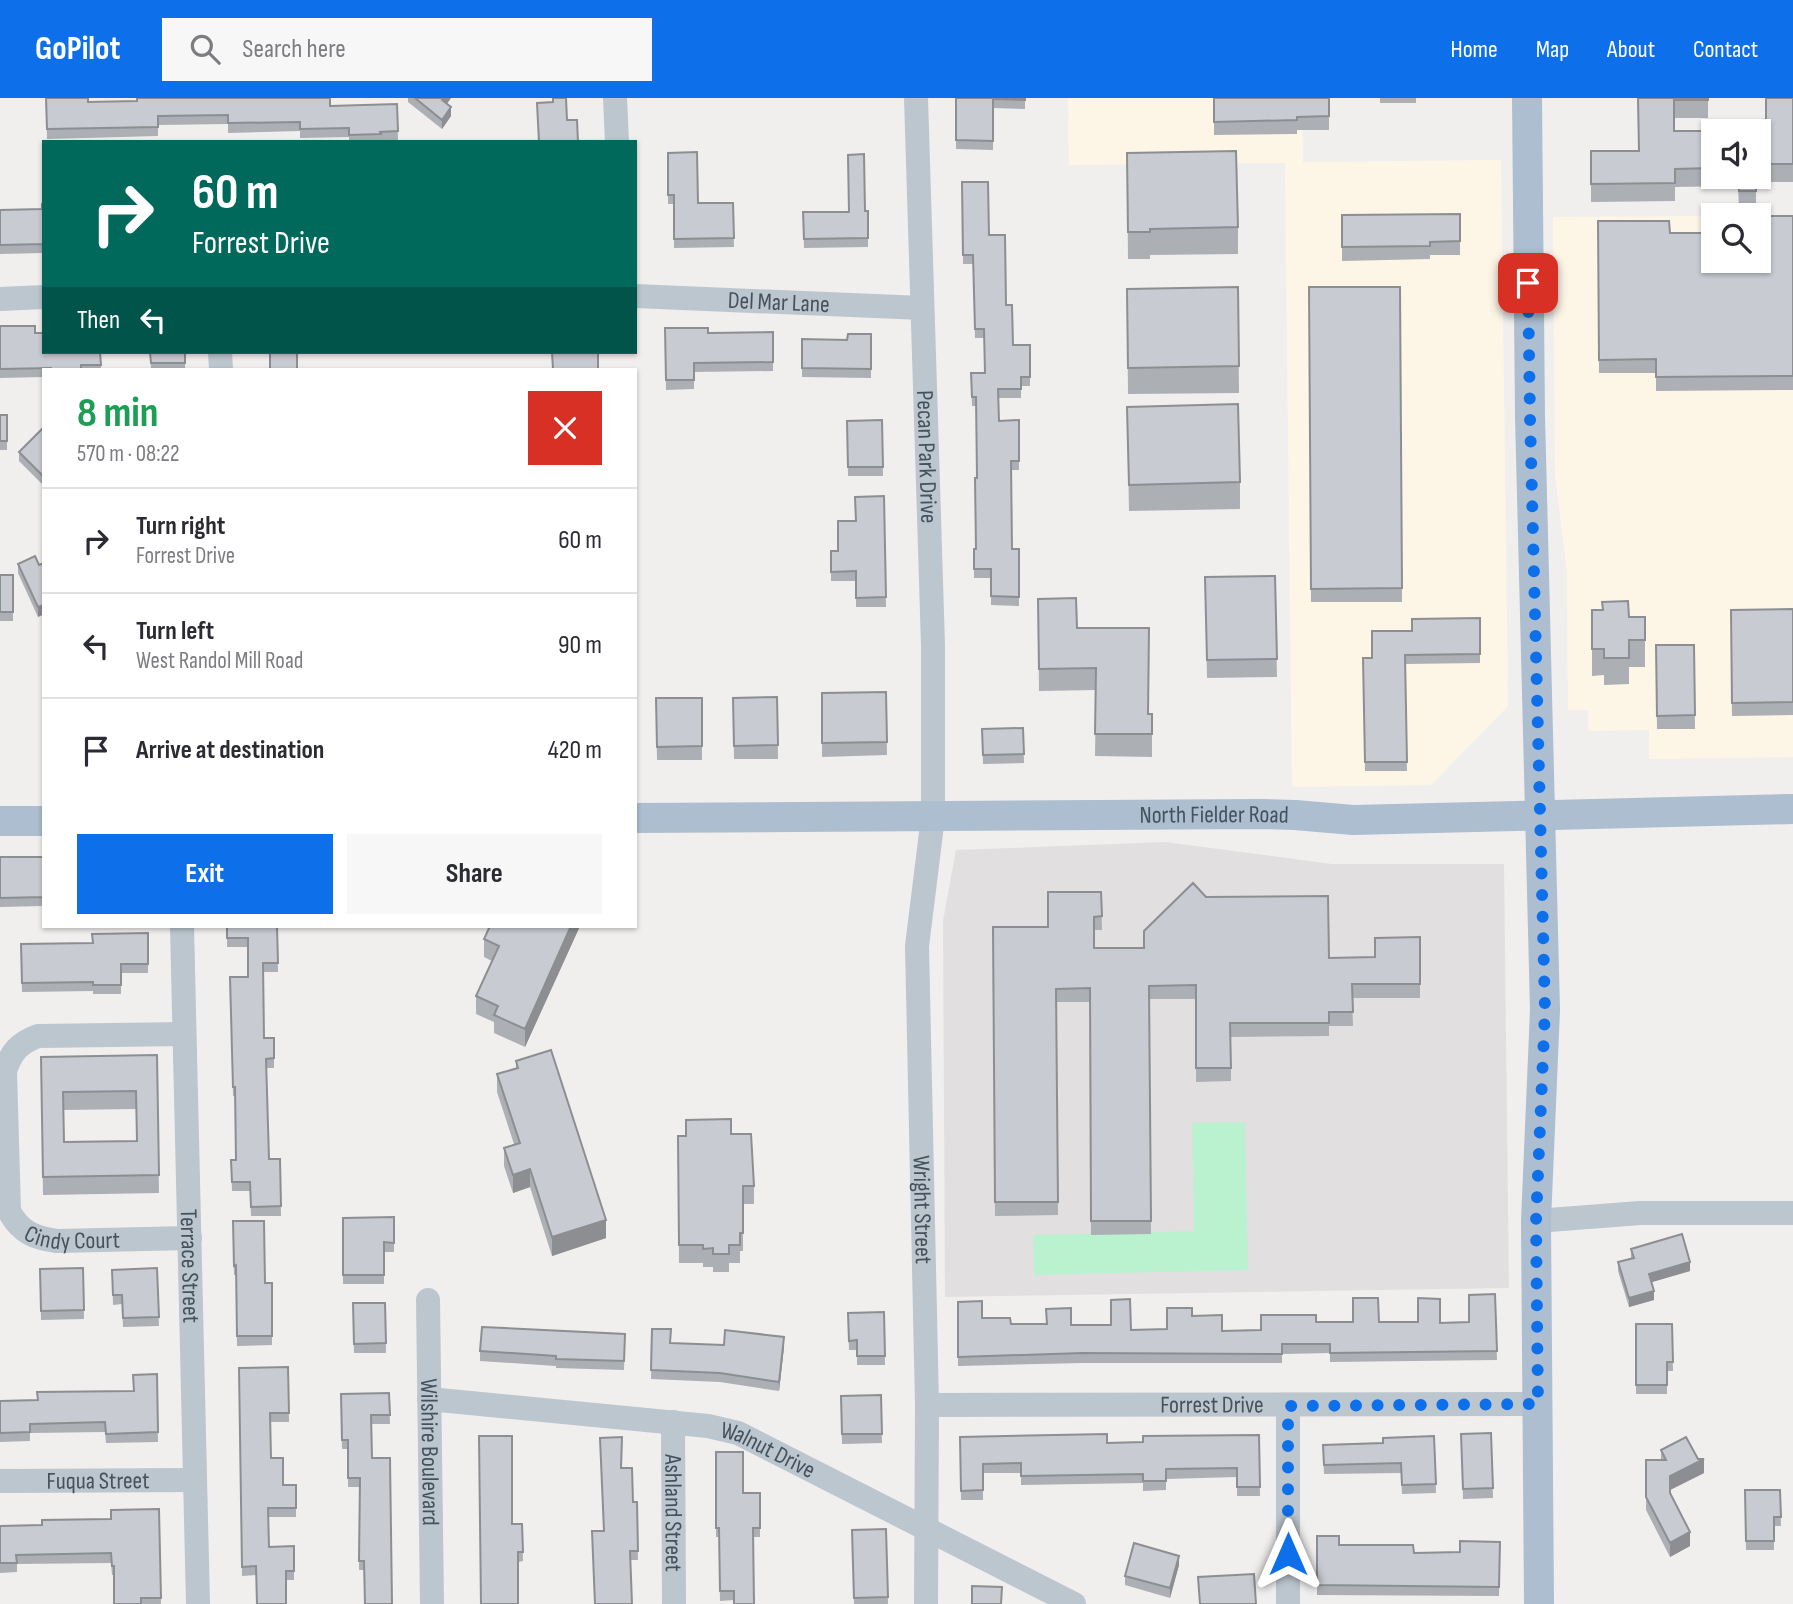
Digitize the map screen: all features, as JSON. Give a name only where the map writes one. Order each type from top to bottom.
[{"type":"main road","points":[[1527,98],[1530,416],[1545,1010],[1536,1221],[1539,1604]]},
{"type":"main road","name":"North Fielder Road","points":[[637,818],[1260,814],[1353,820],[1793,809]]},
{"type":"main road","points":[[0,821],[42,821]]},
{"type":"street","points":[[615,98],[617,140]]},
{"type":"street","name":"Pecan Park Drive","points":[[916,98],[933,645],[933,817]]},
{"type":"street","name":"Del Mar Lane","points":[[637,296],[922,308]]},
{"type":"street","points":[[0,299],[42,297]]},
{"type":"street","name":"Wright Street","points":[[926,1604],[927,1405],[917,946],[933,817]]},
{"type":"street","name":"Terrace Street","points":[[182,928],[198,1604]]},
{"type":"street","name":"Cindy Court","points":[[184,1034],[38,1036],[22,1042],[10,1055],[5,1071],[5,1085],[9,1211],[15,1223],[24,1231],[39,1238],[57,1241],[190,1238]]},
{"type":"street","points":[[1536,1221],[1640,1213],[1793,1213]]},
{"type":"street","name":"Wilshire Boulevard","points":[[428,1300],[432,1604]]},
{"type":"street","name":"Walnut Drive","points":[[429,1399],[673,1422],[738,1433],[1074,1604]]},
{"type":"street","name":"Forrest Drive","points":[[927,1405],[1538,1404]]},
{"type":"street","points":[[1287,1604],[1288,1406]]},
{"type":"street","name":"Ashland Street","points":[[673,1422],[674,1604]]},
{"type":"street","name":"Fuqua Street","points":[[0,1481],[195,1480]]},
{"type":"shaded area","points":[[1068,98],[1302,98],[1303,162],[1501,160],[1508,706],[1431,785],[1292,787],[1285,163],[1069,165]]},
{"type":"shaded area","points":[[1771,215],[1793,215],[1793,757],[1649,759],[1649,730],[1588,731],[1588,710],[1568,710],[1567,572],[1555,475],[1553,217],[1701,216],[1701,273],[1771,273]]},
{"type":"shaded area","points":[[1165,842],[1332,864],[1504,864],[1509,1288],[945,1297],[943,921],[956,850]]},
{"type":"green space","points":[[1245,1122],[1248,1270],[1034,1275],[1033,1235],[1194,1231],[1192,1123]]},
{"type":"building","points":[[46,98],[88,98],[88,102],[137,101],[137,98],[330,98],[330,106],[397,104],[398,131],[349,135],[349,128],[300,129],[300,122],[228,123],[228,115],[158,116],[158,127],[47,129]]},
{"type":"building","points":[[415,98],[444,98],[442,100],[451,107],[442,120]]},
{"type":"building","points":[[553,98],[566,98],[567,120],[577,120],[578,140],[539,140],[537,103],[553,102]]},
{"type":"building","points":[[956,98],[1025,98],[1025,100],[993,99],[993,141],[956,140]]},
{"type":"building","points":[[1214,98],[1329,98],[1329,116],[1297,117],[1297,120],[1214,122]]},
{"type":"building","points":[[1638,98],[1708,98],[1674,100],[1674,131],[1701,131],[1701,168],[1675,169],[1675,183],[1591,184],[1591,151],[1639,151]]},
{"type":"building","points":[[1766,98],[1793,98],[1793,164],[1771,164],[1771,119],[1766,119]]},
{"type":"building","points":[[1236,151],[1238,227],[1128,232],[1127,153]]},
{"type":"building","points":[[697,152],[698,203],[733,203],[734,238],[674,239],[674,195],[668,195],[668,153]]},
{"type":"building","points":[[864,154],[868,238],[804,239],[803,212],[849,212],[848,155]]},
{"type":"building","points":[[962,182],[988,182],[989,235],[1005,235],[1006,305],[1012,305],[1013,345],[1030,345],[1030,377],[1021,377],[1021,389],[998,389],[999,421],[1019,420],[1019,461],[1011,461],[1012,549],[1019,549],[1019,597],[991,596],[991,569],[974,569],[976,397],[972,397],[971,373],[985,373],[984,329],[975,329],[973,255],[963,255]]},
{"type":"building","points":[[1739,189],[1756,189],[1756,191]]},
{"type":"building","points":[[42,209],[42,244],[0,245],[0,210]]},
{"type":"building","points":[[1460,214],[1460,241],[1430,242],[1430,246],[1342,247],[1342,215]]},
{"type":"building","points":[[1771,216],[1793,216],[1793,376],[1656,377],[1656,359],[1599,360],[1598,221],[1669,221],[1670,233],[1701,233],[1701,273],[1771,273]]},
{"type":"building","points":[[1238,287],[1239,366],[1128,368],[1127,289]]},
{"type":"building","points":[[1309,287],[1400,287],[1402,588],[1311,589]]},
{"type":"building","points":[[0,326],[35,326],[35,333],[42,333],[42,354],[100,354],[101,365],[81,365],[81,368],[0,369]]},
{"type":"building","points":[[665,328],[708,328],[708,333],[773,332],[773,362],[694,363],[694,380],[666,380]]},
{"type":"building","points":[[848,334],[871,334],[871,369],[802,368],[802,339],[847,340]]},
{"type":"building","points":[[150,354],[185,354],[185,363],[151,363]]},
{"type":"building","points":[[270,354],[297,354],[297,368],[270,368]]},
{"type":"building","points":[[552,354],[598,354],[598,368],[553,368]]},
{"type":"building","points":[[1238,404],[1240,482],[1129,485],[1127,407]]},
{"type":"building","points":[[0,415],[7,415],[7,441],[0,441]]},
{"type":"building","points":[[882,420],[883,467],[848,467],[847,421]]},
{"type":"building","points":[[42,429],[42,475],[19,452]]},
{"type":"building","points":[[884,496],[886,597],[856,598],[856,571],[831,572],[831,551],[838,551],[838,521],[856,521],[855,497]]},
{"type":"building","points":[[35,556],[39,565],[42,564],[42,606],[38,607],[18,564]]},
{"type":"building","points":[[0,575],[13,575],[13,612],[0,612]]},
{"type":"building","points":[[1275,576],[1277,659],[1207,660],[1205,577]]},
{"type":"building","points":[[1076,598],[1077,628],[1149,628],[1148,714],[1152,714],[1152,734],[1095,734],[1096,668],[1039,669],[1038,599]]},
{"type":"building","points":[[1628,601],[1629,617],[1645,617],[1645,640],[1629,640],[1629,658],[1604,658],[1604,649],[1592,649],[1592,610],[1603,610],[1602,602]]},
{"type":"building","points":[[1793,609],[1793,702],[1732,703],[1731,610]]},
{"type":"building","points":[[1480,618],[1480,654],[1405,655],[1407,762],[1365,762],[1363,658],[1372,658],[1372,631],[1412,631],[1412,619]]},
{"type":"building","points":[[1656,645],[1694,645],[1695,715],[1657,716]]},
{"type":"building","points":[[886,692],[887,742],[822,743],[822,693]]},
{"type":"building","points":[[777,697],[778,745],[734,746],[733,698]]},
{"type":"building","points":[[656,698],[702,698],[702,746],[657,747]]},
{"type":"building","points":[[1023,728],[1024,754],[983,755],[982,729]]},
{"type":"building","points":[[0,857],[42,857],[42,897],[0,898]]},
{"type":"building","points":[[1193,883],[1206,897],[1328,896],[1329,958],[1375,957],[1375,938],[1420,937],[1420,984],[1352,984],[1353,1012],[1329,1012],[1329,1023],[1230,1023],[1231,1068],[1196,1068],[1196,985],[1149,986],[1151,1221],[1091,1221],[1090,988],[1056,989],[1058,1202],[995,1202],[993,927],[1048,927],[1048,892],[1101,892],[1102,916],[1094,917],[1094,948],[1144,948],[1144,931]]},
{"type":"building","points":[[227,928],[277,928],[278,963],[263,963],[264,1038],[274,1038],[274,1058],[266,1059],[269,1159],[280,1159],[281,1206],[251,1207],[250,1182],[232,1182],[231,1160],[236,1160],[230,977],[248,977],[248,938],[227,938]]},
{"type":"building","points":[[489,928],[570,928],[525,1029],[494,1015],[498,1006],[476,996],[499,946],[484,939]]},
{"type":"building","points":[[148,933],[148,964],[121,964],[121,985],[93,985],[93,982],[22,983],[21,944],[93,943],[92,934]]},
{"type":"building","points":[[551,1050],[606,1220],[552,1237],[530,1169],[513,1175],[504,1148],[520,1143],[497,1074],[518,1068],[516,1061]]},
{"type":"building","points":[[157,1055],[159,1175],[43,1177],[41,1057]],"holes":[[[136,1091],[137,1141],[64,1142],[63,1092]]]},
{"type":"building","points":[[731,1119],[731,1134],[751,1134],[754,1186],[743,1186],[743,1233],[740,1233],[740,1245],[729,1245],[729,1254],[713,1254],[713,1248],[703,1249],[703,1245],[679,1245],[678,1136],[686,1136],[686,1120]]},
{"type":"building","points":[[394,1217],[394,1243],[384,1242],[384,1275],[343,1275],[343,1218]]},
{"type":"building","points":[[233,1221],[264,1221],[265,1283],[272,1283],[272,1336],[237,1336]]},
{"type":"building","points":[[1682,1234],[1690,1262],[1649,1274],[1654,1291],[1629,1298],[1618,1262],[1634,1258],[1631,1249]]},
{"type":"building","points":[[83,1268],[84,1310],[41,1311],[40,1269]]},
{"type":"building","points":[[157,1268],[159,1317],[123,1318],[122,1295],[113,1295],[112,1270]]},
{"type":"building","points":[[1495,1294],[1497,1351],[1330,1353],[1330,1344],[1282,1344],[1282,1354],[1082,1353],[958,1357],[958,1302],[982,1301],[982,1318],[1010,1318],[1011,1324],[1047,1324],[1046,1309],[1071,1308],[1071,1325],[1111,1325],[1111,1300],[1130,1299],[1131,1330],[1167,1329],[1167,1308],[1192,1308],[1192,1316],[1222,1315],[1222,1331],[1261,1330],[1261,1315],[1316,1315],[1316,1322],[1353,1322],[1353,1298],[1378,1298],[1379,1322],[1418,1322],[1418,1298],[1440,1299],[1440,1323],[1469,1322],[1469,1295]]},
{"type":"building","points":[[353,1303],[385,1303],[386,1343],[354,1344]]},
{"type":"building","points":[[884,1312],[885,1356],[857,1356],[857,1340],[849,1341],[848,1313]]},
{"type":"building","points":[[1636,1324],[1672,1324],[1673,1362],[1667,1362],[1667,1385],[1636,1385]]},
{"type":"building","points":[[482,1327],[625,1334],[624,1361],[556,1359],[556,1356],[480,1351]]},
{"type":"building","points":[[652,1329],[671,1329],[670,1343],[724,1345],[725,1330],[784,1337],[779,1382],[720,1373],[651,1370]]},
{"type":"building","points":[[288,1367],[289,1413],[270,1413],[271,1458],[283,1458],[283,1485],[296,1485],[296,1508],[268,1508],[269,1547],[294,1546],[294,1571],[286,1571],[286,1604],[257,1604],[256,1566],[242,1567],[239,1368]]},
{"type":"building","points":[[157,1374],[158,1432],[106,1434],[105,1422],[30,1424],[30,1432],[0,1433],[0,1401],[38,1400],[37,1392],[134,1391],[133,1375]]},
{"type":"building","points":[[389,1393],[390,1415],[371,1415],[372,1458],[390,1458],[392,1604],[365,1604],[364,1561],[359,1561],[360,1478],[348,1478],[348,1440],[342,1440],[341,1394]]},
{"type":"building","points":[[881,1395],[882,1434],[842,1434],[841,1396]]},
{"type":"building","points":[[1491,1433],[1493,1488],[1463,1489],[1461,1434]]},
{"type":"building","points":[[1107,1434],[1107,1443],[1143,1442],[1143,1436],[1259,1435],[1260,1487],[1237,1487],[1237,1468],[1166,1469],[1166,1481],[1143,1481],[1143,1474],[1021,1476],[1021,1463],[983,1464],[983,1490],[961,1491],[960,1437]]},
{"type":"building","points":[[479,1436],[512,1436],[512,1524],[522,1524],[523,1552],[518,1552],[518,1604],[481,1604]]},
{"type":"building","points":[[1434,1436],[1436,1484],[1402,1485],[1401,1463],[1324,1465],[1323,1445],[1383,1443],[1383,1438]]},
{"type":"building","points":[[622,1437],[621,1468],[632,1468],[633,1502],[637,1502],[638,1551],[630,1551],[632,1604],[595,1604],[592,1531],[604,1531],[600,1438]]},
{"type":"building","points":[[1686,1437],[1698,1459],[1704,1459],[1670,1476],[1670,1493],[1690,1532],[1670,1543],[1646,1497],[1646,1460],[1666,1460],[1661,1450]]},
{"type":"building","points":[[716,1452],[743,1452],[743,1493],[760,1493],[760,1528],[753,1528],[754,1604],[734,1604],[734,1591],[720,1591],[719,1528],[716,1528]]},
{"type":"building","points":[[1745,1490],[1780,1490],[1781,1517],[1774,1517],[1774,1541],[1746,1541]]},
{"type":"building","points":[[159,1509],[161,1598],[141,1598],[141,1604],[114,1604],[114,1566],[111,1553],[16,1555],[17,1563],[0,1563],[0,1526],[42,1525],[42,1520],[111,1519],[111,1510]]},
{"type":"building","points":[[886,1529],[888,1597],[854,1598],[852,1530]]},
{"type":"building","points":[[1317,1536],[1339,1536],[1339,1545],[1413,1545],[1414,1553],[1460,1552],[1460,1541],[1500,1542],[1499,1587],[1317,1585]]},
{"type":"building","points":[[1134,1543],[1179,1556],[1170,1588],[1125,1576]]},
{"type":"building","points":[[1254,1574],[1256,1604],[1200,1604],[1198,1577]]},
{"type":"building","points":[[972,1586],[1002,1587],[1001,1604],[972,1604]]},
{"type":"route","points":[[1288,1554],[1288,1406],[1538,1404],[1536,1221],[1545,1010],[1528,283]]}]
